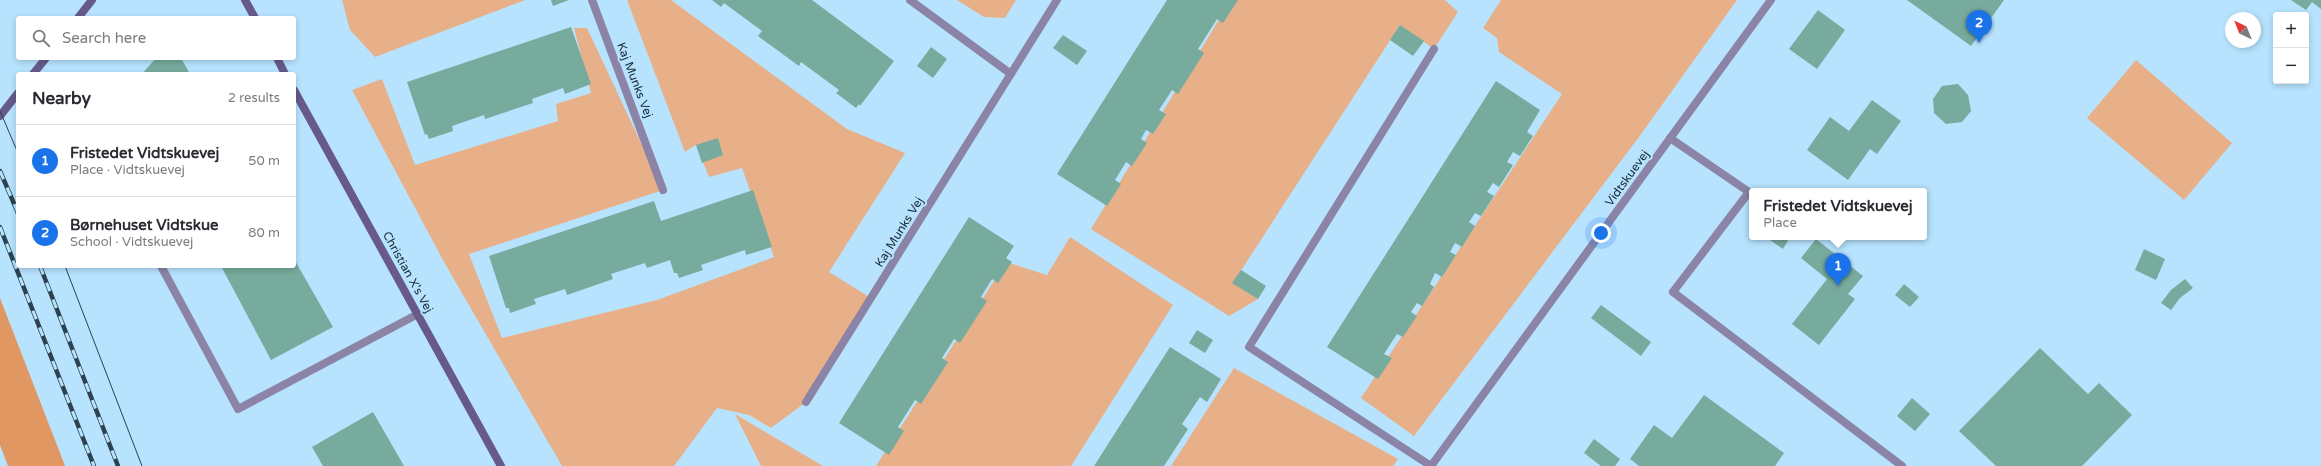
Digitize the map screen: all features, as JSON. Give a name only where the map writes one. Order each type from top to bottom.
[{"type":"street","points":[[80,16],[92,0]]},
{"type":"street","points":[[245,0],[254,16]]},
{"type":"street","name":"Kaj Munks Vej","points":[[592,0],[663,190]]},
{"type":"street","points":[[910,0],[1011,74]]},
{"type":"street","name":"Kaj Munks Vej","points":[[806,402],[1058,0]]},
{"type":"street","name":"Vidtskuevej","points":[[1431,466],[1771,0]]},
{"type":"street","points":[[1431,466],[1249,346],[1434,49]]},
{"type":"street","points":[[35,72],[44,60]]},
{"type":"street","points":[[278,60],[284,72]]},
{"type":"street","name":"Christian X's Vej","points":[[296,94],[501,466]]},
{"type":"street","points":[[0,116],[16,96]]},
{"type":"street","points":[[1670,138],[1749,192],[1673,292],[1902,466]]},
{"type":"street","points":[[162,268],[238,409],[418,314]]},
{"type":"shaded area","points":[[342,0],[525,0],[375,57],[350,30]]},
{"type":"shaded area","points":[[627,0],[671,0],[847,129],[905,153],[829,272],[871,298],[806,402],[771,428],[749,415],[717,408],[674,466],[562,466],[444,262],[352,90],[382,79],[415,165],[558,121],[556,104],[591,93],[574,28],[587,28],[663,190],[469,254],[502,338],[657,300],[774,257],[742,168],[709,177],[696,145],[685,152]]},
{"type":"shaded area","points":[[957,0],[1016,0],[1005,18],[984,17]]},
{"type":"shaded area","points":[[1231,0],[1445,0],[1458,12],[1434,49],[1400,25],[1233,283],[1258,299],[1229,316],[1091,229]]},
{"type":"shaded area","points":[[1501,0],[1737,0],[1639,137],[1414,436],[1361,398],[1562,94],[1499,52],[1497,38],[1483,28]]},
{"type":"shaded area","points":[[2136,60],[2232,143],[2184,200],[2087,118]]},
{"type":"shaded area","points":[[1070,237],[1173,305],[1071,466],[876,466],[1006,262],[1047,275]]},
{"type":"shaded area","points":[[0,298],[65,466],[8,466],[0,445]]},
{"type":"shaded area","points":[[1234,368],[1398,459],[1393,466],[1171,466]]},
{"type":"shaded area","points":[[735,414],[823,466],[761,466]]},
{"type":"building","points":[[551,0],[569,0],[553,6]]},
{"type":"building","points":[[712,0],[812,0],[894,61],[860,106],[859,104],[856,108],[836,93],[839,90],[801,62],[799,66],[758,36],[762,31],[724,3],[721,7]]},
{"type":"building","points":[[1167,0],[1238,0],[1223,23],[1217,19],[1198,49],[1204,53],[1178,94],[1172,90],[1159,110],[1166,114],[1153,134],[1146,130],[1141,139],[1147,143],[1132,166],[1126,162],[1115,180],[1121,184],[1107,206],[1057,174]]},
{"type":"building","points":[[1907,0],[2004,0],[1971,46]]},
{"type":"building","points":[[2291,0],[2321,0],[2321,9],[2312,2],[2306,10]]},
{"type":"building","points":[[1818,10],[1845,30],[1817,69],[1789,49]]},
{"type":"building","points":[[1400,25],[1424,41],[1413,56],[1390,40]]},
{"type":"building","points":[[571,27],[591,84],[565,94],[563,88],[532,99],[533,103],[485,119],[484,115],[452,126],[453,131],[429,139],[427,134],[425,135],[407,82]]},
{"type":"building","points":[[1063,35],[1087,51],[1077,65],[1053,48]]},
{"type":"building","points":[[931,47],[947,59],[933,78],[917,66]]},
{"type":"building","points":[[154,60],[182,60],[189,72],[144,72]]},
{"type":"building","points":[[1496,81],[1540,110],[1527,132],[1533,136],[1520,156],[1513,152],[1507,162],[1513,165],[1499,187],[1493,183],[1487,192],[1494,196],[1481,216],[1475,213],[1469,222],[1475,226],[1462,247],[1455,243],[1450,252],[1456,255],[1442,277],[1435,273],[1430,284],[1434,287],[1422,306],[1417,303],[1411,312],[1417,316],[1403,337],[1397,334],[1384,354],[1392,358],[1378,379],[1327,347]]},
{"type":"building","points":[[1958,84],[1968,95],[1971,111],[1962,122],[1946,124],[1934,113],[1933,99],[1942,86]]},
{"type":"building","points":[[1872,100],[1901,121],[1877,154],[1870,149],[1848,180],[1807,150],[1830,117],[1849,131]]},
{"type":"building","points":[[718,138],[723,155],[702,163],[696,145]]},
{"type":"building","points":[[753,190],[772,247],[746,255],[745,250],[701,265],[703,270],[679,278],[677,273],[674,273],[670,260],[647,268],[645,263],[611,274],[613,279],[567,295],[565,289],[534,299],[536,304],[510,313],[509,308],[506,308],[489,256],[654,201],[661,221]]},
{"type":"building","points":[[969,217],[1014,246],[1006,258],[1012,262],[998,283],[992,279],[981,297],[987,301],[960,343],[954,339],[942,358],[948,362],[921,404],[915,400],[898,427],[904,431],[889,455],[839,423]]},
{"type":"building","points":[[1770,240],[1788,240],[1783,249]]},
{"type":"building","points":[[1815,240],[1817,240],[1863,276],[1848,294],[1855,299],[1819,345],[1792,324],[1827,279],[1801,258]]},
{"type":"building","points":[[2144,249],[2165,259],[2156,280],[2135,270]]},
{"type":"building","points":[[296,262],[333,327],[271,360],[222,268],[296,268]]},
{"type":"building","points":[[1241,270],[1266,286],[1258,299],[1232,283]]},
{"type":"building","points":[[2185,279],[2193,288],[2180,298],[2171,310],[2161,303],[2171,290]]},
{"type":"building","points":[[1904,284],[1919,297],[1910,307],[1895,295]]},
{"type":"building","points":[[1601,305],[1651,342],[1641,356],[1591,318]]},
{"type":"building","points":[[1197,330],[1213,340],[1205,353],[1189,343]]},
{"type":"building","points":[[1170,347],[1221,379],[1207,402],[1200,397],[1182,424],[1188,429],[1164,466],[1094,466]]},
{"type":"building","points":[[2040,348],[2088,394],[2099,383],[2132,415],[2082,466],[1996,466],[1959,431]]},
{"type":"building","points":[[1704,395],[1784,453],[1775,466],[1639,466],[1630,459],[1654,425],[1672,438]]},
{"type":"building","points":[[1912,398],[1930,414],[1915,431],[1897,416]]},
{"type":"building","points":[[373,412],[404,466],[323,466],[312,447]]},
{"type":"building","points":[[1594,439],[1620,459],[1615,466],[1601,466],[1584,453]]},
{"type":"tram line","points":[[0,111],[16,148]]},
{"type":"tram line","points":[[66,268],[142,466]]},
{"type":"railway","points":[[0,171],[16,208]]},
{"type":"railway","points":[[0,227],[16,268]]},
{"type":"railway","points":[[16,268],[94,466]]},
{"type":"railway","points":[[41,268],[118,466]]},
{"type":"place","name":"Børnehuset Vidtskue","points":[[1979,43]]},
{"type":"place","name":"Fristedet Vidtskuevej","points":[[1838,286]]}]
